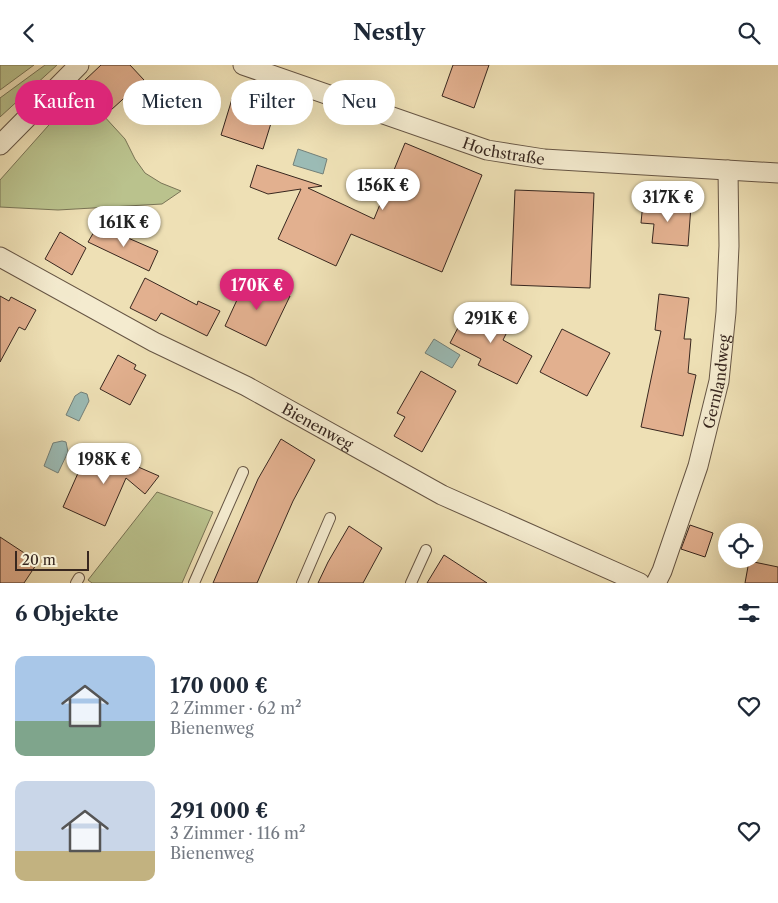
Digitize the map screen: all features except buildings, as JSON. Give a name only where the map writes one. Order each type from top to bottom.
[{"type":"street","points":[[0,145],[79,65]]},
{"type":"street","name":"Hochstraße","points":[[243,65],[487,149],[544,159],[778,173]]},
{"type":"street","name":"Gernlandweg","points":[[656,583],[662,571],[698,466],[719,381],[726,312],[729,246],[728,170]]},
{"type":"street","name":"Bienenweg","points":[[0,257],[154,342],[246,386],[442,495],[640,583]]},
{"type":"lane","points":[[194,583],[243,472]]},
{"type":"lane","points":[[302,583],[330,518]]},
{"type":"lane","points":[[411,583],[426,550]]},
{"type":"green space","points":[[0,65],[34,65],[0,90]]},
{"type":"green space","points":[[45,65],[57,65],[41,80],[25,80]]},
{"type":"green space","points":[[15,87],[15,103],[0,117],[0,98]]},
{"type":"green space","points":[[49,125],[112,125],[125,139],[135,159],[145,173],[161,183],[181,191],[162,204],[58,210],[0,207],[0,180]]},
{"type":"green space","points":[[157,492],[213,512],[182,583],[92,583],[88,580]]},
{"type":"water","points":[[298,149],[327,159],[323,174],[293,165]]},
{"type":"water","points":[[434,339],[460,355],[452,368],[425,353]]},
{"type":"water","points":[[81,392],[87,394],[89,401],[79,421],[66,415],[75,396]]},
{"type":"water","points":[[66,442],[68,452],[58,473],[44,466],[53,443]]}]
